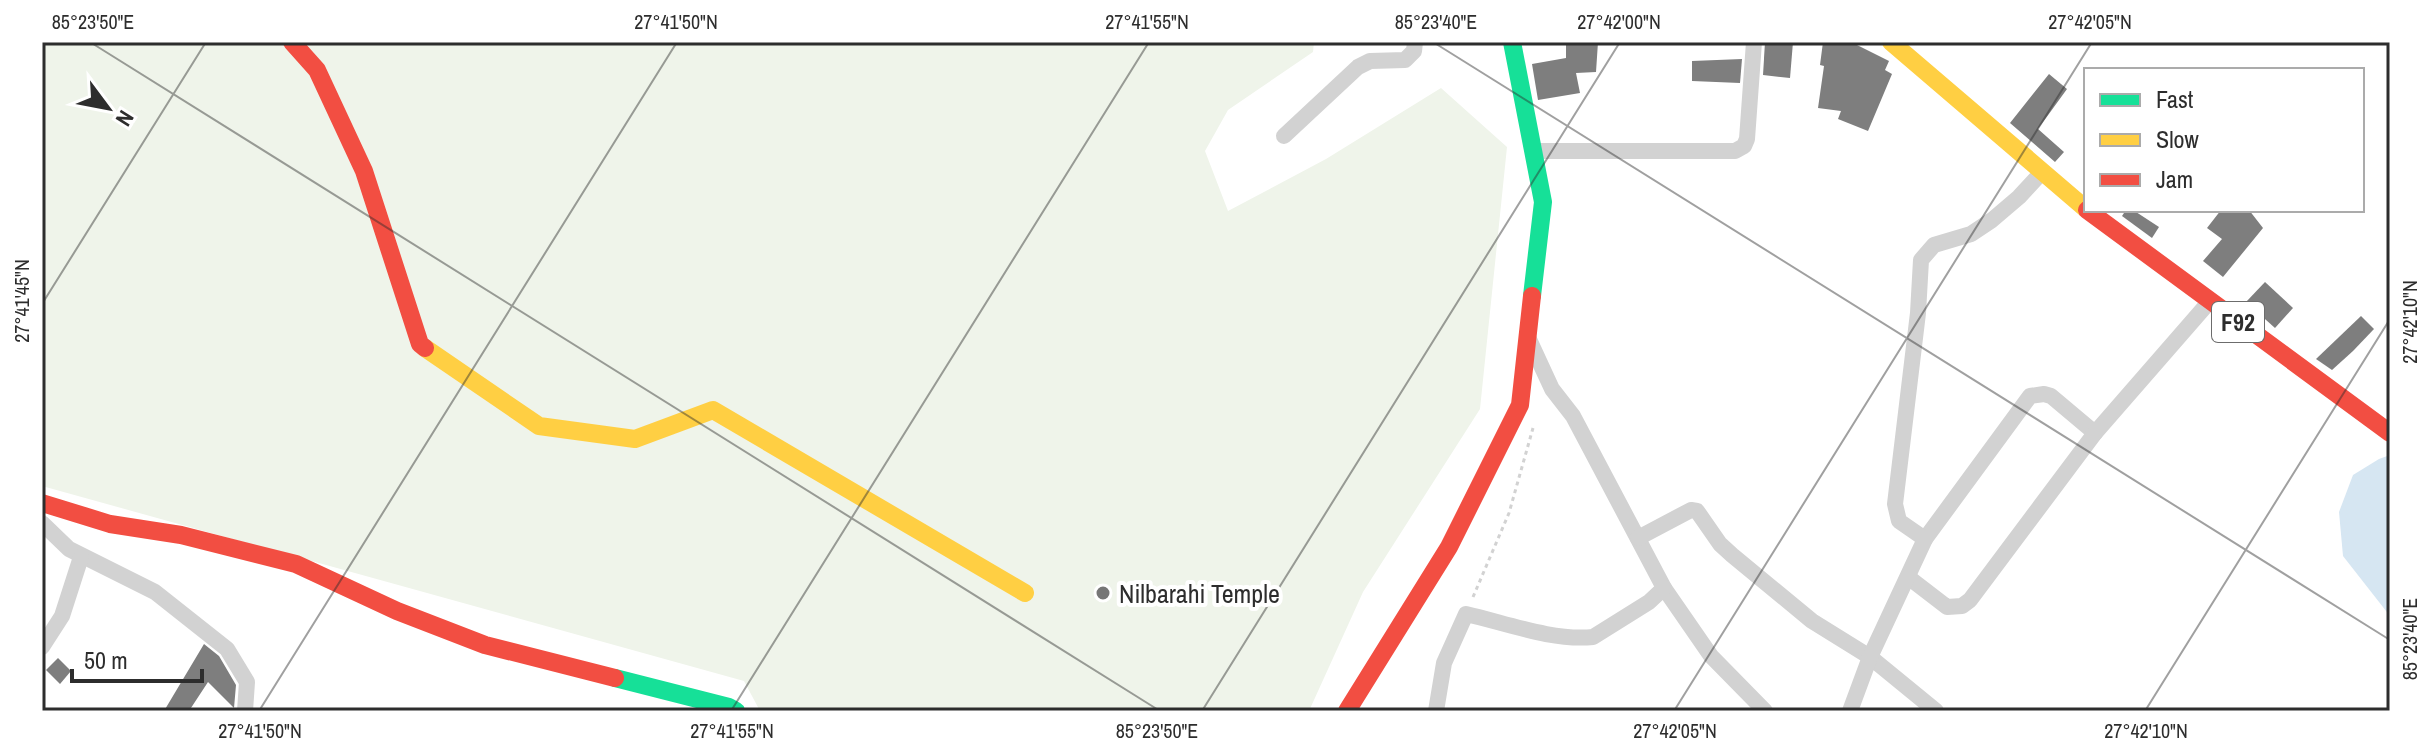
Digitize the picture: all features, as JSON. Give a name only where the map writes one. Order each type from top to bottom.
[{"type":"street","points":[[292,42],[317,70],[364,171],[420,344],[539,426],[635,439],[713,410],[1025,593]]},
{"type":"street","points":[[1284,136],[1358,67],[1370,61],[1405,60],[1414,51],[1415,42]]},
{"type":"street","points":[[1347,711],[1449,547],[1520,405],[1543,202],[1512,42]]},
{"type":"street","points":[[1534,151],[1735,151],[1744,146],[1747,139],[1754,42]]},
{"type":"street","name":"F92","points":[[1891,42],[2084,207]]},
{"type":"street","points":[[1925,539],[1899,521],[1895,504],[1918,313],[1921,260],[1934,245],[1971,234],[1992,220],[2042,172]]},
{"type":"street","name":"F92","points":[[2090,212],[2390,433]]},
{"type":"street","points":[[1908,577],[1947,607],[1962,606],[1970,600],[2095,433],[2210,301]]},
{"type":"street","points":[[1528,336],[1552,389],[1573,416],[1664,588],[1711,656],[1765,711]]},
{"type":"street","points":[[1850,711],[1870,657],[1925,539],[2030,396],[2051,396],[2095,433]]},
{"type":"street","points":[[42,503],[110,524],[181,535],[296,564],[397,611],[485,645],[736,711]]},
{"type":"street","points":[[1638,538],[1691,510],[1697,511],[1720,544],[1732,555],[1812,621],[1870,657],[1936,711]]},
{"type":"street","points":[[42,523],[62,544],[81,557],[155,592],[227,649],[247,682],[245,711]]},
{"type":"street","points":[[42,647],[62,616],[81,557]]},
{"type":"street","points":[[1436,711],[1444,663],[1466,614],[1544,632],[1593,637],[1649,602],[1664,588]]},
{"type":"path","points":[[1466,614],[1509,513],[1535,420]]},
{"type":"shaded area","points":[[42,42],[1314,42],[1313,52],[1228,110],[1205,151],[1228,211],[1326,159],[1441,88],[1507,147],[1480,409],[1363,592],[1309,711],[760,711],[744,681],[42,486]]},
{"type":"water","points":[[2390,455],[2390,616],[2343,556],[2339,512],[2353,475]]},
{"type":"building","points":[[1566,42],[1598,42],[1596,72],[1576,73],[1580,93],[1538,100],[1532,64],[1566,58]]},
{"type":"building","points":[[1765,42],[1793,42],[1790,78],[1763,75]]},
{"type":"building","points":[[1823,42],[1851,42],[1889,61],[1885,70],[1892,74],[1868,131],[1838,119],[1841,111],[1818,108],[1824,66],[1820,65]]},
{"type":"building","points":[[1742,59],[1740,83],[1692,81],[1692,61]]},
{"type":"building","points":[[2049,74],[2067,89],[2038,129],[2064,152],[2055,162],[2010,123]]},
{"type":"building","points":[[2125,212],[2136,212],[2159,227],[2152,238],[2122,216]]},
{"type":"building","points":[[2219,212],[2251,212],[2263,228],[2223,277],[2203,261],[2222,239],[2207,228]]},
{"type":"building","points":[[2265,282],[2293,308],[2275,328],[2246,302]]},
{"type":"building","points":[[2361,316],[2374,329],[2353,351],[2332,370],[2316,359]]},
{"type":"building","points":[[204,644],[219,656],[236,685],[234,708],[208,682],[189,711],[164,711]]},
{"type":"building","points":[[58,658],[71,671],[60,684],[46,670]]},
{"type":"traffic: fast","points":[[1512,42],[1543,202],[1532,296]]},
{"type":"traffic: fast","points":[[615,678],[736,711]]},
{"type":"traffic: slow","points":[[1891,42],[2084,207]]},
{"type":"traffic: slow","points":[[425,348],[539,426],[635,439],[713,410],[1025,593]]},
{"type":"traffic: jam","points":[[292,42],[317,70],[364,171],[420,344],[425,348]]},
{"type":"traffic: jam","points":[[2090,212],[2390,433]]},
{"type":"traffic: jam","points":[[1347,711],[1449,547],[1520,405],[1532,296]]},
{"type":"traffic: jam","points":[[42,503],[110,524],[181,535],[296,564],[397,611],[485,645],[615,678]]},
{"type":"place","name":"Nilbarahi Temple","points":[[1103,593]]}]
